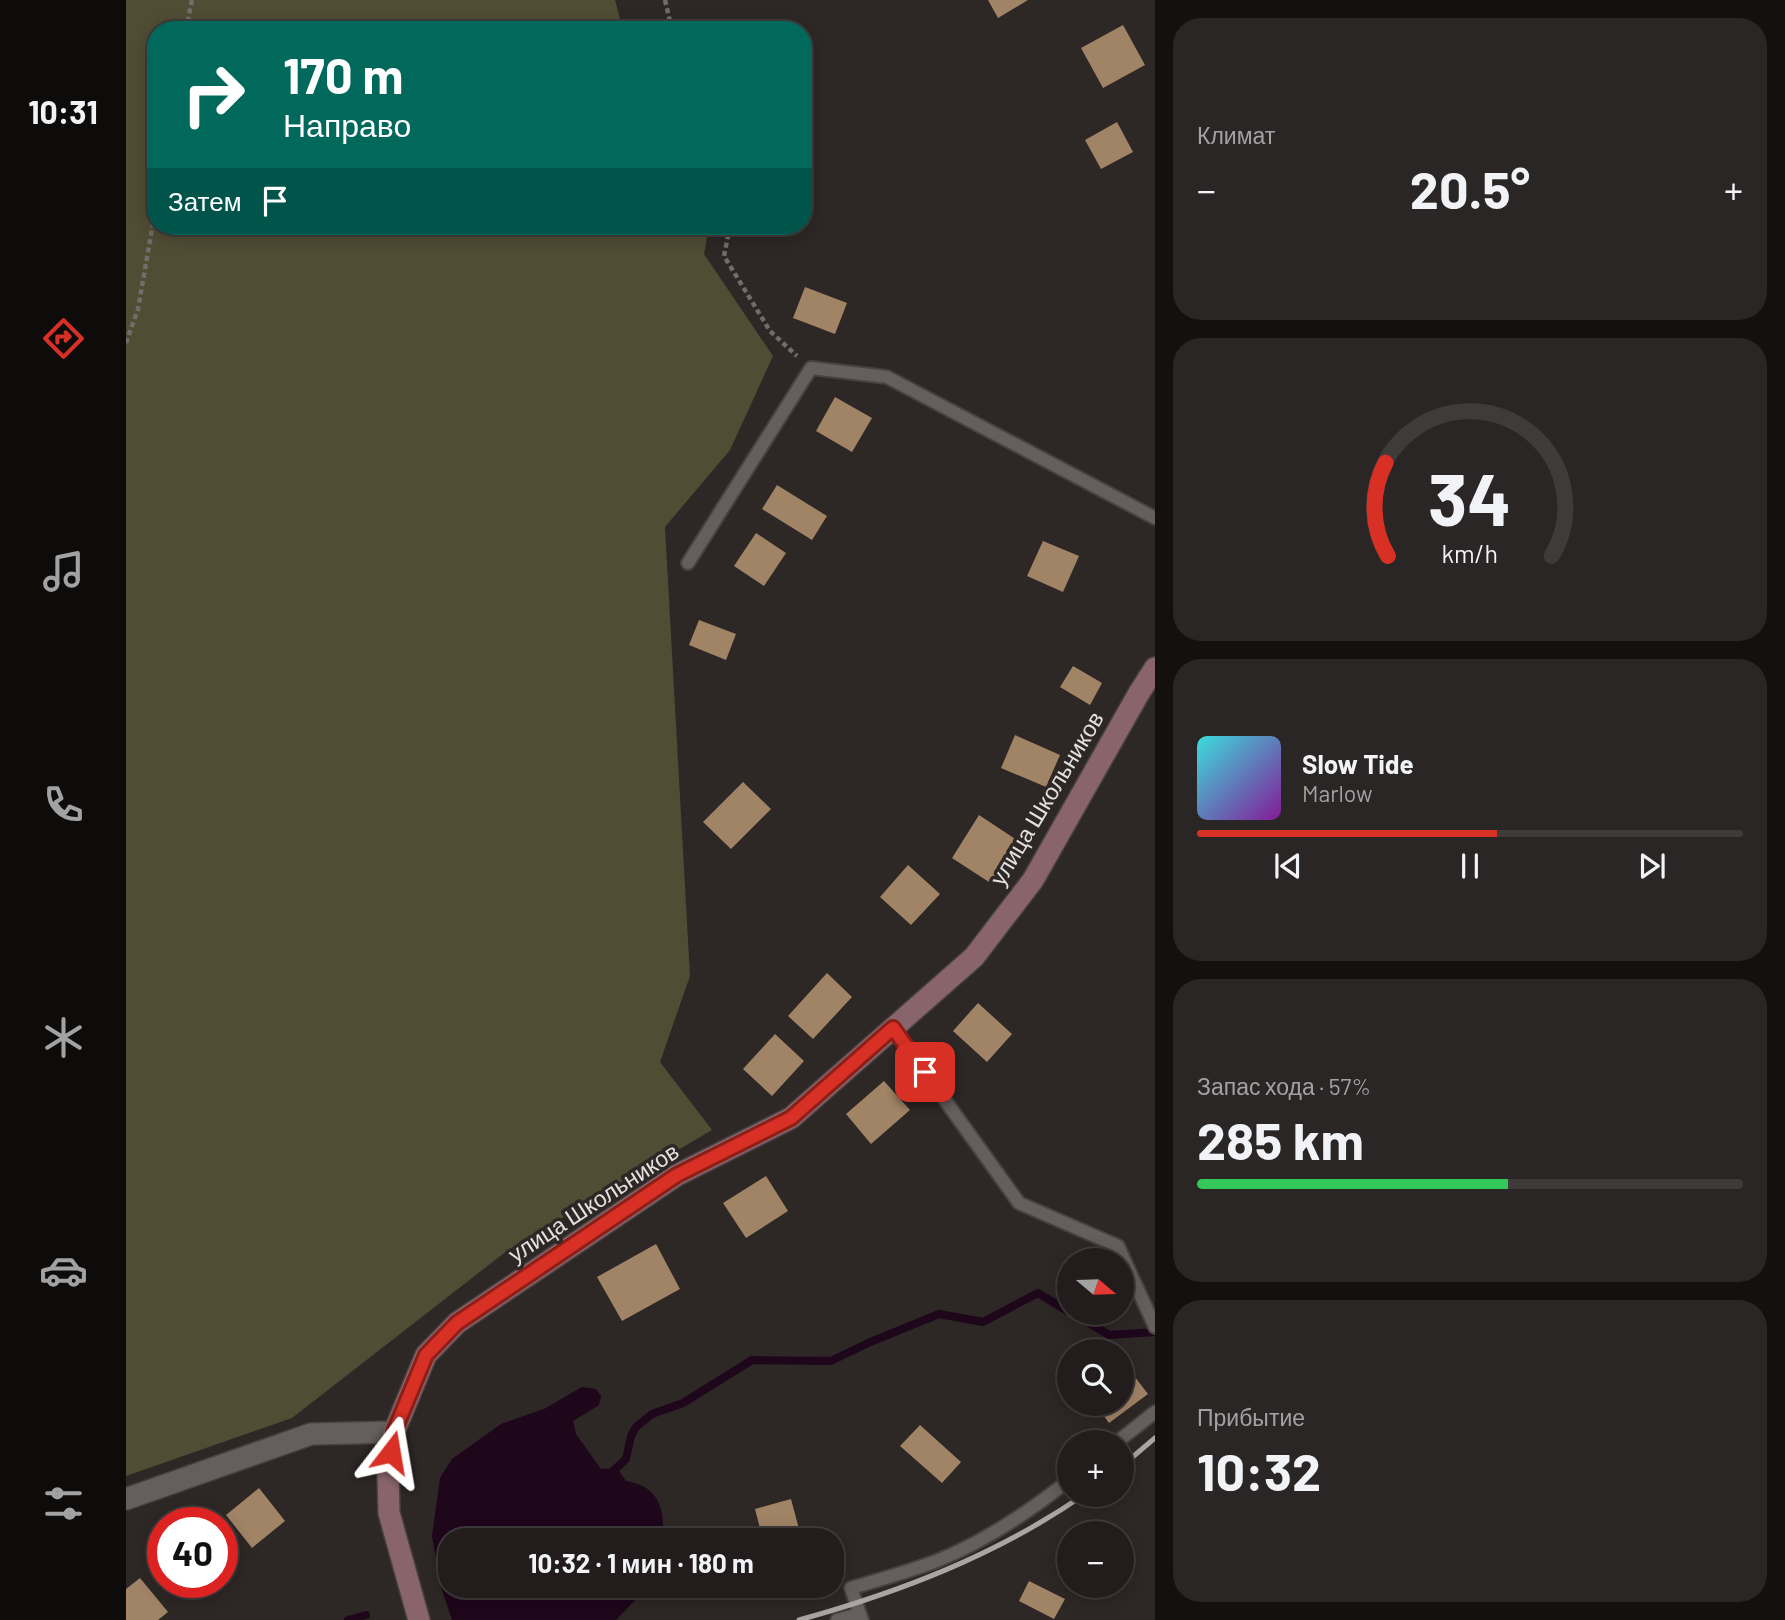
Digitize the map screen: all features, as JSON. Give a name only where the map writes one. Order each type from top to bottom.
[{"type":"street","name":"улица Школьников","points":[[419,1620],[389,1513],[388,1472],[394,1432],[426,1355],[457,1323],[677,1175],[791,1118],[974,957],[1033,880],[1155,668]]},
{"type":"street","points":[[126,1499],[311,1434],[394,1432]]},
{"type":"lane","points":[[688,563],[811,368],[887,377],[1155,518]]},
{"type":"lane","points":[[893,1028],[1019,1203],[1118,1246],[1155,1327]]},
{"type":"lane","points":[[1132,1430],[1155,1412]]},
{"type":"lane","points":[[837,1620],[860,1617],[851,1588],[906,1572],[968,1546],[1014,1519],[1057,1489]]},
{"type":"path","points":[[188,21],[192,0]]},
{"type":"path","points":[[665,0],[669,21]]},
{"type":"path","points":[[126,343],[138,309],[151,235]]},
{"type":"path","points":[[728,235],[724,256],[770,331],[811,368]]},
{"type":"shaded area","points":[[126,0],[615,0],[621,21],[147,21],[147,235],[707,235],[704,254],[773,356],[730,450],[665,527],[690,976],[660,1062],[712,1130],[508,1250],[292,1418],[126,1476]]},
{"type":"shaded area","points":[[582,1387],[596,1389],[601,1396],[599,1405],[573,1421],[576,1434],[601,1469],[617,1468],[626,1481],[646,1488],[653,1494],[661,1509],[663,1528],[438,1528],[438,1570],[432,1536],[440,1478],[452,1459],[501,1424],[544,1409]]},
{"type":"shaded area","points":[[445,1598],[637,1598],[616,1620],[452,1620]]},
{"type":"building","points":[[988,0],[1028,0],[998,18]]},
{"type":"building","points":[[1123,25],[1145,65],[1103,88],[1081,48]]},
{"type":"building","points":[[1117,122],[1133,152],[1101,169],[1085,140]]},
{"type":"building","points":[[805,287],[847,303],[835,334],[793,318]]},
{"type":"building","points":[[835,397],[872,418],[852,452],[816,431]]},
{"type":"building","points":[[777,485],[827,516],[812,540],[762,509]]},
{"type":"building","points":[[756,533],[786,553],[764,586],[734,566]]},
{"type":"building","points":[[1043,541],[1079,556],[1063,592],[1027,576]]},
{"type":"building","points":[[699,620],[736,634],[726,660],[689,645]]},
{"type":"building","points":[[1073,666],[1102,683],[1090,705],[1060,687]]},
{"type":"building","points":[[1015,735],[1060,755],[1046,787],[1001,768]]},
{"type":"building","points":[[743,782],[771,809],[731,849],[703,822]]},
{"type":"building","points":[[979,815],[1020,842],[992,884],[952,858]]},
{"type":"building","points":[[908,865],[940,894],[911,925],[880,897]]},
{"type":"building","points":[[827,973],[852,997],[813,1039],[788,1016]]},
{"type":"building","points":[[978,1003],[1012,1034],[987,1062],[953,1031]]},
{"type":"building","points":[[775,1034],[804,1061],[772,1096],[743,1069]]},
{"type":"building","points":[[884,1081],[910,1110],[871,1144],[846,1114]]},
{"type":"building","points":[[766,1176],[788,1211],[746,1238],[723,1203]]},
{"type":"building","points":[[656,1244],[680,1289],[622,1321],[597,1277]]},
{"type":"building","points":[[1134,1376],[1148,1394],[1134,1404]]},
{"type":"building","points":[[1104,1416],[1118,1416],[1109,1423]]},
{"type":"building","points":[[920,1425],[961,1462],[942,1483],[900,1446]]},
{"type":"building","points":[[259,1488],[285,1521],[252,1548],[238,1530],[238,1507],[236,1507]]},
{"type":"building","points":[[791,1499],[799,1528],[760,1528],[755,1509]]},
{"type":"building","points":[[140,1578],[147,1586],[147,1598],[156,1598],[168,1612],[158,1620],[126,1620],[126,1589]]},
{"type":"building","points":[[1029,1581],[1057,1595],[1057,1598],[1065,1599],[1054,1619],[1019,1601]]},
{"type":"waterway","points":[[611,1473],[626,1459],[636,1427],[652,1414],[683,1403],[752,1360],[831,1361],[939,1314],[983,1322],[1038,1293],[1057,1305]]},
{"type":"waterway","points":[[1092,1325],[1109,1335],[1155,1332]]},
{"type":"waterway","points":[[348,1620],[366,1615]]},
{"type":"railway","points":[[1134,1456],[1155,1438]]},
{"type":"railway","points":[[799,1620],[874,1597],[947,1569],[1017,1535],[1066,1507]]},
{"type":"route","points":[[391,1452],[394,1432],[426,1355],[457,1323],[677,1175],[791,1118],[893,1028],[925,1072]]}]
